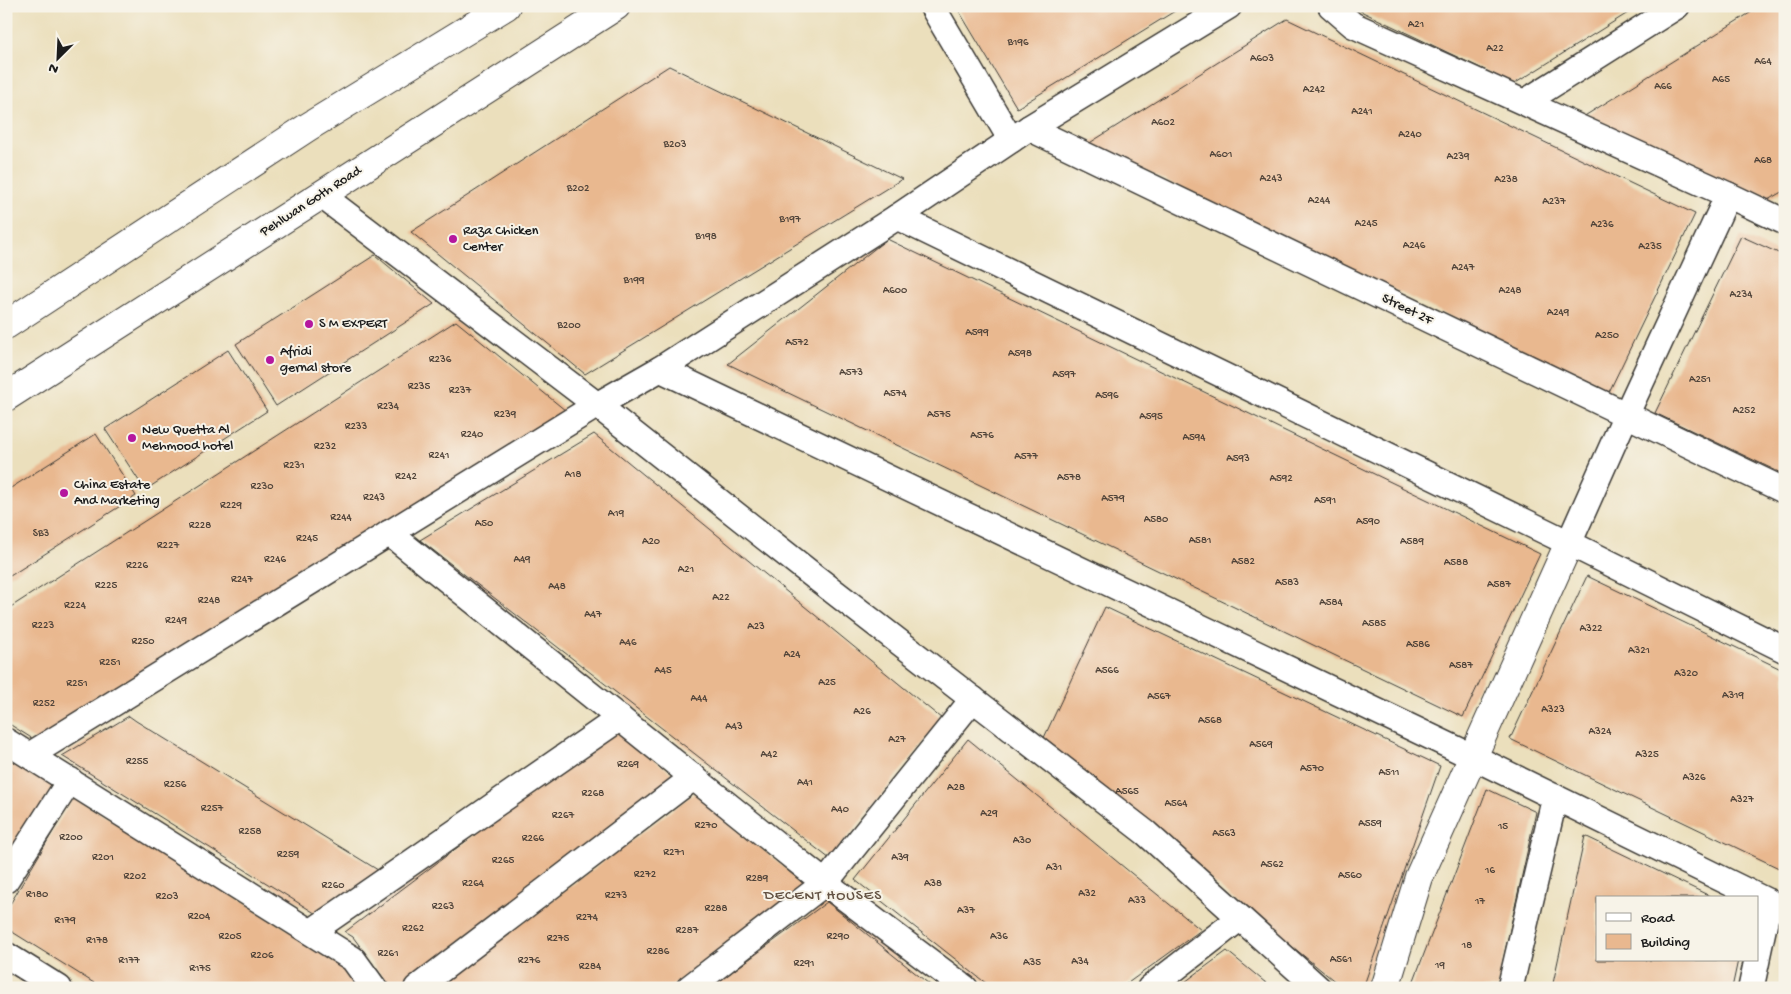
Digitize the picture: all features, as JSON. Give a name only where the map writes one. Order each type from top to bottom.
[{"type":"main road","points":[[6,325],[300,132],[506,6]]},
{"type":"main road","name":"Pehlwan Goth Road","points":[[6,397],[616,6]]},
{"type":"main road","points":[[1385,988],[1419,877],[1569,543]]},
{"type":"street","points":[[932,6],[1020,134]]},
{"type":"street","points":[[30,755],[597,405],[660,369],[897,217],[1020,134],[1230,6]]},
{"type":"street","points":[[1331,6],[1352,25],[1782,218]]},
{"type":"street","points":[[1525,102],[1677,6]]},
{"type":"street","name":"Street 2F","points":[[1020,134],[1626,415],[1785,491]]},
{"type":"street","points":[[321,195],[597,405],[1146,833],[1318,988]]},
{"type":"street","points":[[1569,543],[1728,195]]},
{"type":"street","points":[[897,217],[1569,543],[1785,650]]},
{"type":"street","points":[[660,369],[1473,756],[1757,896]]},
{"type":"street","points":[[389,533],[826,883],[965,988]]},
{"type":"street","points":[[689,988],[826,883],[973,699]]},
{"type":"street","points":[[311,932],[620,718]]},
{"type":"street","points":[[6,741],[353,959],[374,988]]},
{"type":"street","points":[[417,988],[694,777]]},
{"type":"street","points":[[6,880],[70,780]]},
{"type":"street","points":[[1510,988],[1555,797]]},
{"type":"street","points":[[1758,897],[1777,906],[1758,956]]},
{"type":"street","points":[[1150,988],[1240,918]]},
{"type":"street","points":[[6,955],[60,988]]},
{"type":"street","points":[[1751,988],[1756,962]]},
{"type":"building","points":[[956,6],[1183,6],[1017,108]]},
{"type":"building","points":[[1350,6],[1639,6],[1514,84]]},
{"type":"building","points":[[1761,6],[1785,6],[1785,190],[1766,201],[1583,117]]},
{"type":"building","points":[[1287,19],[1695,214],[1609,392],[1088,144]]},
{"type":"building","points":[[669,66],[902,179],[585,374],[411,232]]},
{"type":"building","points":[[1741,236],[1785,256],[1785,475],[1655,413]]},
{"type":"building","points":[[887,239],[1540,554],[1463,717],[728,364]]},
{"type":"building","points":[[375,255],[434,304],[276,406],[236,344]]},
{"type":"building","points":[[456,321],[571,415],[41,744],[6,722],[6,610]]},
{"type":"building","points":[[228,350],[267,411],[145,490],[105,429]]},
{"type":"building","points":[[96,434],[136,496],[10,576],[6,571],[6,491]]},
{"type":"building","points":[[594,434],[942,719],[830,859],[420,540]]},
{"type":"building","points":[[1587,576],[1785,671],[1785,871],[1510,739]]},
{"type":"building","points":[[1105,607],[1440,766],[1363,988],[1343,988],[1042,742]]},
{"type":"building","points":[[129,716],[386,875],[326,920],[62,756]]},
{"type":"building","points":[[615,729],[679,779],[401,988],[391,988],[353,937],[345,932]]},
{"type":"building","points":[[968,739],[1201,930],[1121,988],[992,988],[855,880]]},
{"type":"building","points":[[6,757],[55,784],[6,868]]},
{"type":"building","points":[[1487,789],[1536,812],[1497,988],[1411,988]]},
{"type":"building","points":[[696,792],[807,887],[669,988],[435,988]]},
{"type":"building","points":[[74,796],[342,963],[361,988],[102,988],[6,928],[6,911]]},
{"type":"building","points":[[1585,836],[1710,896],[1596,896],[1596,962],[1738,962],[1732,988],[1552,988]]},
{"type":"building","points":[[827,902],[934,988],[710,988],[797,924]]},
{"type":"building","points":[[1227,951],[1272,988],[1177,988],[1197,973]]},
{"type":"place","name":"Raza Chicken Center","points":[[453,239]]},
{"type":"place","name":"S M EXPERT","points":[[309,324]]},
{"type":"place","name":"Afridi gernal store","points":[[270,360]]},
{"type":"place","name":"New Quetta Al Mehmood hotel","points":[[132,438]]},
{"type":"place","name":"China Estate And Marketing","points":[[64,493]]},
{"type":"district","name":"DECENT HOUSES","points":[[823,896]]}]
